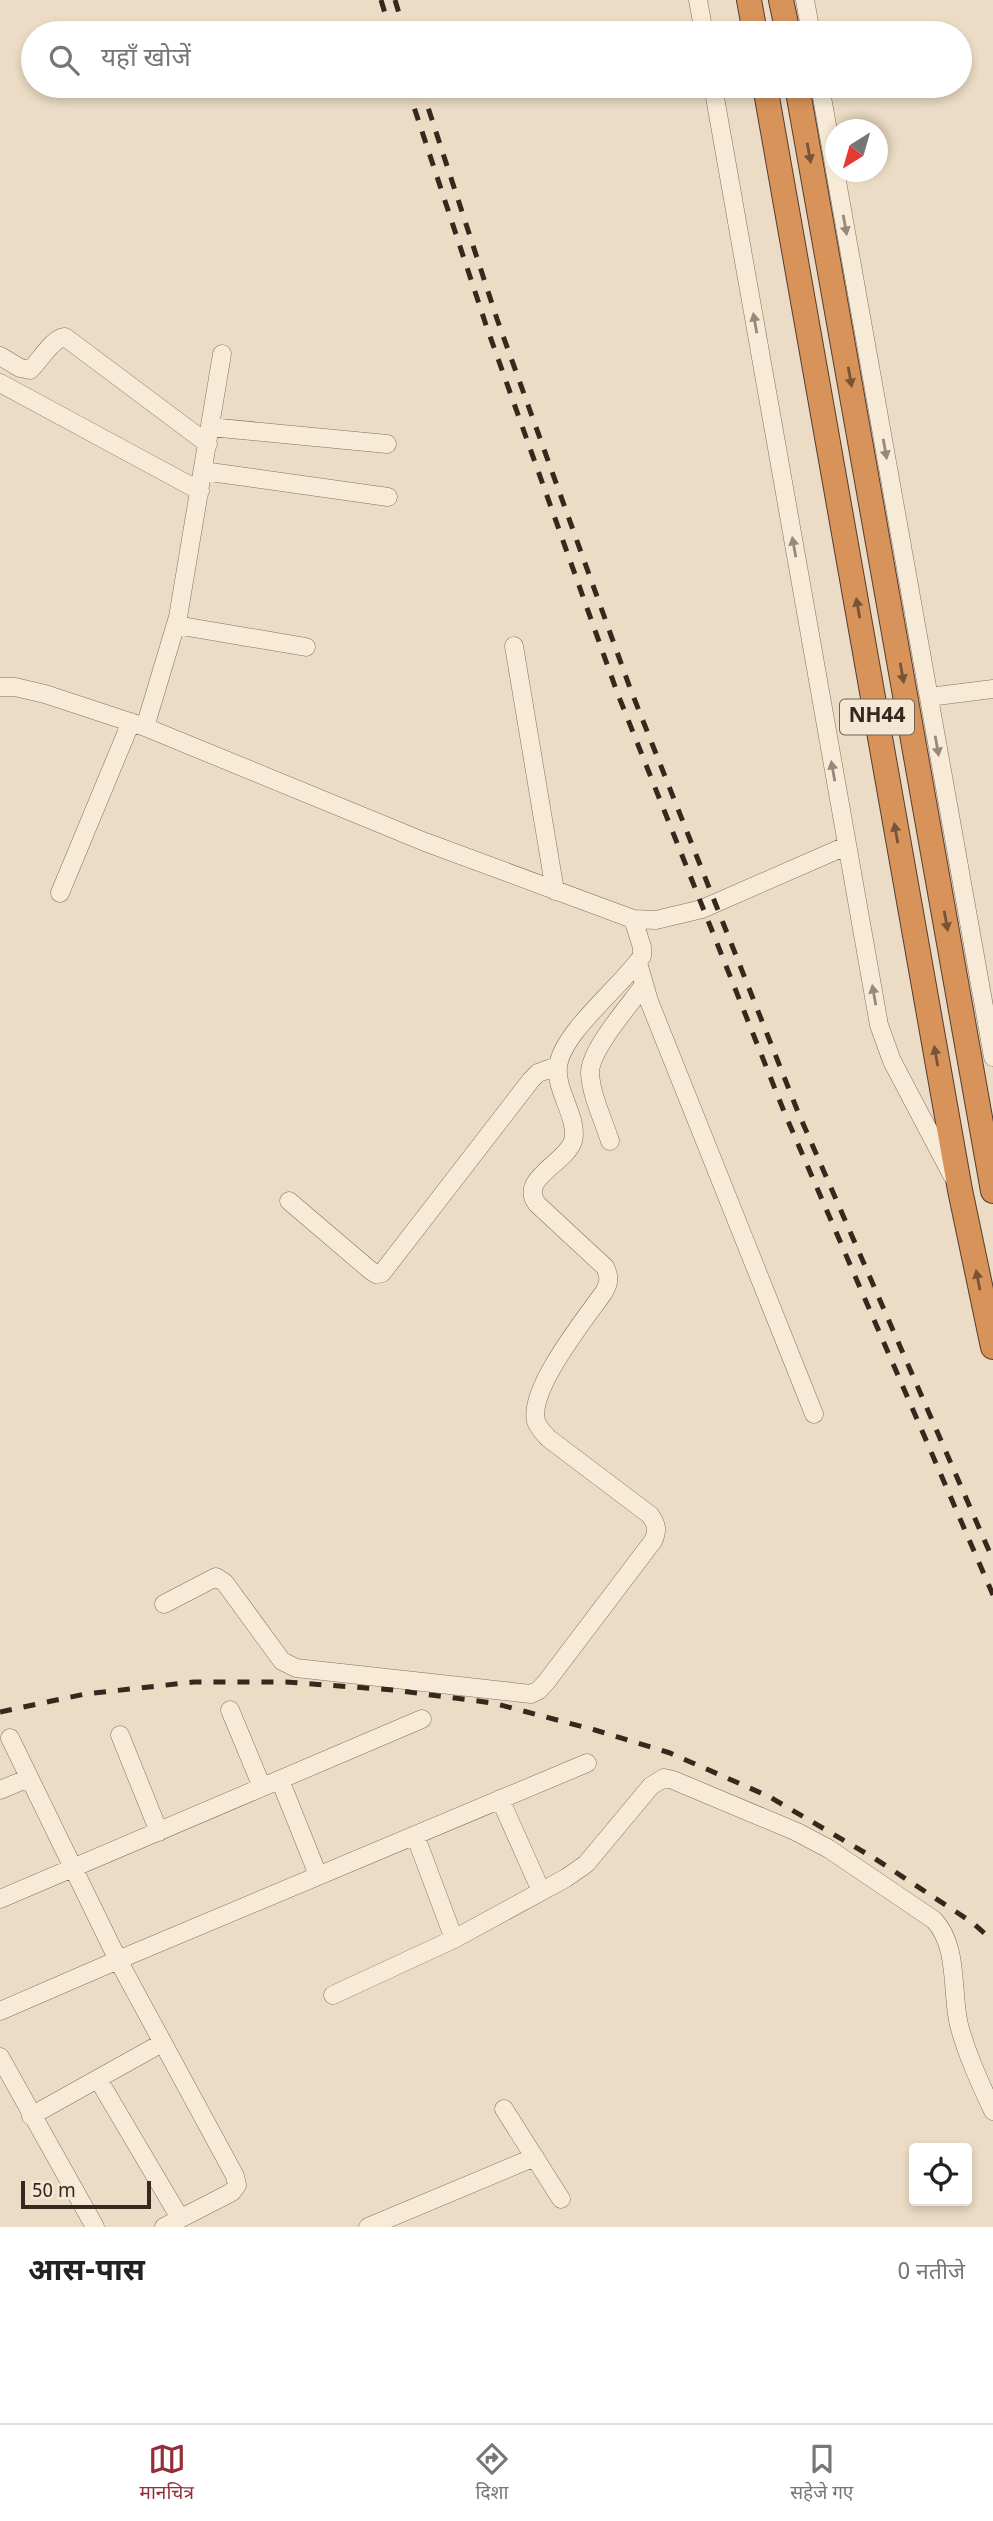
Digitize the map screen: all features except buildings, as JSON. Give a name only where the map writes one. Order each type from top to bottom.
[{"type":"highway","points":[[749,0],[753,21]]},
{"type":"highway","points":[[781,0],[785,21]]},
{"type":"highway","name":"NH44","points":[[767,98],[960,1191],[993,1347]]},
{"type":"highway","name":"NH44","points":[[799,98],[993,1191]]},
{"type":"street","points":[[698,0],[702,21]]},
{"type":"street","points":[[805,0],[809,21]]},
{"type":"street","points":[[715,98],[879,1025],[892,1061],[960,1191]]},
{"type":"street","points":[[822,98],[993,1058]]},
{"type":"street","points":[[0,356],[25,370],[30,370],[60,338],[65,337],[209,435],[387,444]]},
{"type":"street","points":[[60,893],[138,725],[176,625],[222,355]]},
{"type":"street","points":[[0,383],[200,491]]},
{"type":"street","points":[[203,471],[388,497]]},
{"type":"street","points":[[176,625],[306,647]]},
{"type":"street","points":[[514,646],[555,891]]},
{"type":"street","points":[[0,687],[15,687],[46,694],[138,725],[425,842],[633,919],[656,920],[702,909],[846,846]]},
{"type":"street","points":[[929,697],[993,689]]},
{"type":"street","points":[[164,1604],[216,1577],[225,1583],[282,1661],[296,1668],[531,1694],[547,1681],[653,1541],[657,1531],[650,1515],[548,1438],[535,1419],[539,1394],[547,1376],[609,1283],[609,1274],[605,1267],[531,1197],[535,1182],[568,1149],[573,1140],[558,1077],[558,1066],[571,1039],[642,956],[642,947],[633,919]]},
{"type":"street","points":[[638,963],[644,985],[814,1414]]},
{"type":"street","points":[[610,1140],[590,1070],[597,1052],[644,985]]},
{"type":"street","points":[[289,1201],[370,1270],[376,1274],[382,1273],[531,1080],[546,1069],[558,1066]]},
{"type":"street","points":[[230,1710],[262,1787]]},
{"type":"street","points":[[0,1899],[422,1719]]},
{"type":"street","points":[[120,1735],[159,1832]]},
{"type":"street","points":[[10,1738],[118,1960],[235,2176],[237,2185],[224,2196],[164,2227]]},
{"type":"street","points":[[0,2011],[587,1763]]},
{"type":"street","points":[[333,1995],[454,1939],[586,1864],[651,1786],[664,1777],[797,1832],[829,1849],[921,1910],[942,1929],[950,1950],[956,2004],[964,2041],[993,2111]]},
{"type":"street","points":[[0,1790],[29,1778]]},
{"type":"street","points":[[280,1780],[318,1875]]},
{"type":"street","points":[[500,1799],[541,1891]]},
{"type":"street","points":[[415,1835],[454,1939]]},
{"type":"street","points":[[31,2116],[162,2043]]},
{"type":"street","points":[[0,2057],[95,2227]]},
{"type":"street","points":[[97,2079],[180,2218]]},
{"type":"street","points":[[505,2109],[561,2199]]},
{"type":"street","points":[[368,2227],[535,2157]]},
{"type":"railway","points":[[381,0],[387,21]]},
{"type":"railway","points":[[395,0],[401,21]]},
{"type":"railway","points":[[411,98],[486,325],[617,692],[785,1114],[993,1595]]},
{"type":"railway","points":[[425,98],[497,319],[630,688],[798,1112],[993,1560]]},
{"type":"railway","points":[[0,1712],[85,1694],[194,1682],[286,1682],[393,1690],[493,1703],[670,1753],[768,1796],[874,1858],[973,1923],[993,1941]]}]
